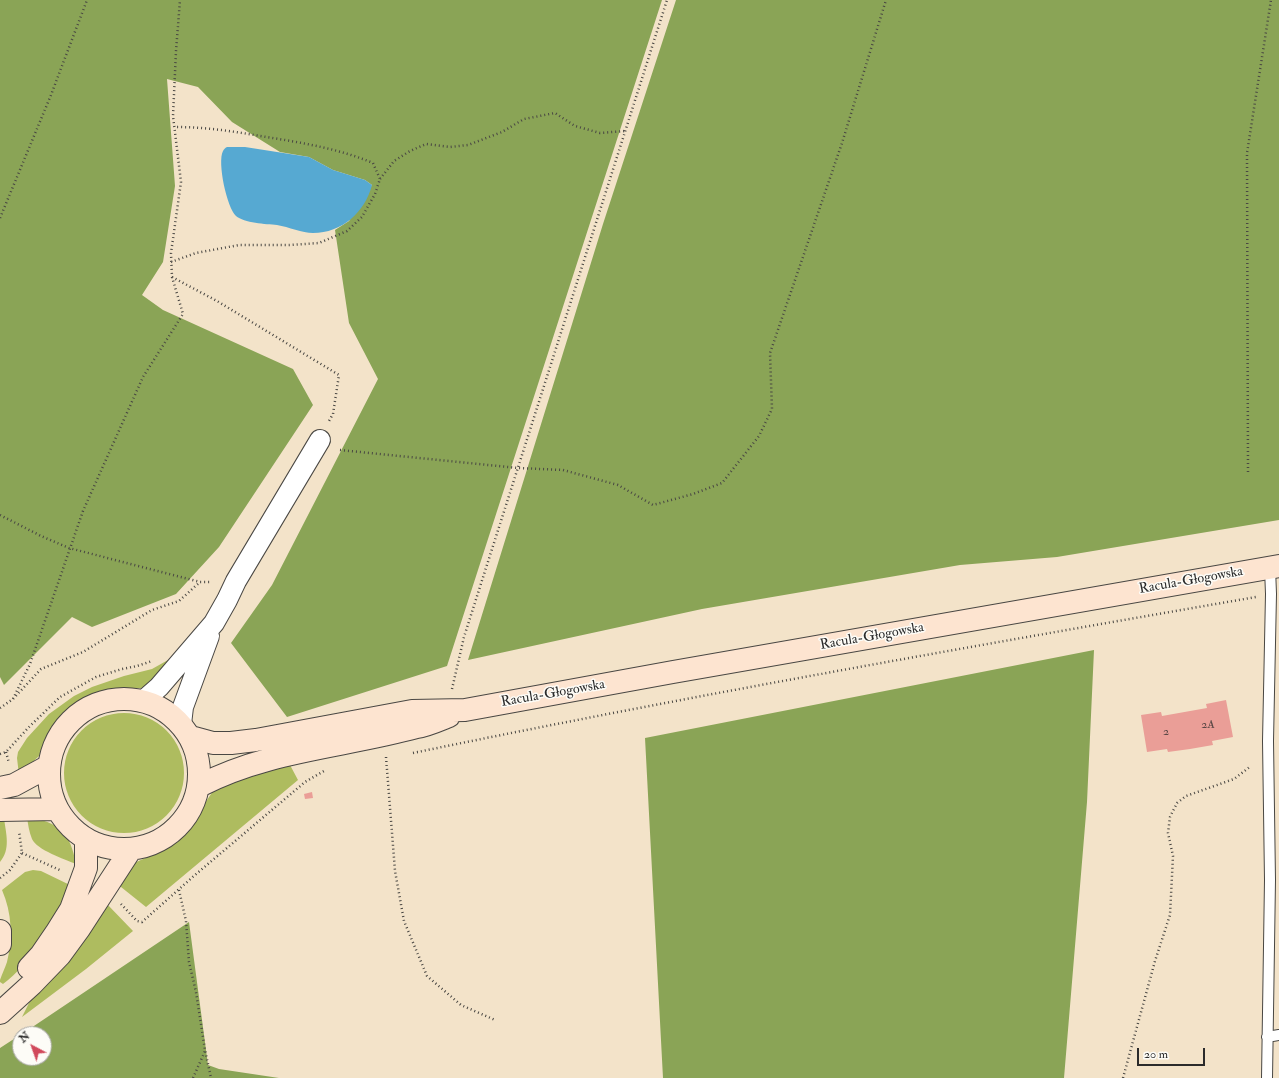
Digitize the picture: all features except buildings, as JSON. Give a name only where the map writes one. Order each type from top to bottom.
[{"type":"main road","name":"Racula-Głogowska","points":[[186,730],[213,743],[231,743],[256,740],[412,711],[456,710],[1274,567]]},
{"type":"main road","points":[[124,699],[143,701],[162,708],[186,730],[198,756],[200,777],[199,786],[189,814],[178,828],[163,839],[147,846],[131,849],[114,849],[100,846],[86,840],[73,830],[65,821],[57,809],[50,788],[49,766],[55,744],[66,726],[83,711],[103,702],[124,699]]},
{"type":"main road","name":"Racula-Głogowska","points":[[199,786],[232,770],[266,760],[418,727],[456,710]]},
{"type":"main road","points":[[0,788],[14,785],[49,766]]},
{"type":"main road","points":[[0,810],[57,809]]},
{"type":"main road","points":[[0,997],[21,977],[40,955],[56,933],[70,909],[86,868],[86,840]]},
{"type":"main road","points":[[0,1013],[32,984],[60,955],[79,929],[131,849]]},
{"type":"main road","points":[[0,930],[0,944]]},
{"type":"street","points":[[186,730],[183,707],[214,623],[236,581],[320,440]]},
{"type":"street","points":[[143,701],[159,687],[214,623]]},
{"type":"lane","points":[[1267,1078],[1270,880],[1268,741],[1271,594],[1274,567]]},
{"type":"lane","points":[[1267,1037],[1279,1035]]},
{"type":"path","points":[[0,218],[51,95],[87,0]]},
{"type":"path","points":[[13,699],[30,664],[83,511],[144,377],[183,314],[172,277],[171,262],[181,182],[174,116],[175,66],[180,0]]},
{"type":"path","points":[[456,710],[464,637],[667,0]]},
{"type":"path","points":[[172,277],[217,301],[339,375],[333,414],[320,440],[342,451],[518,468],[563,470],[618,485],[653,505],[693,494],[722,483],[759,436],[772,409],[770,353],[842,143],[886,0]]},
{"type":"path","points":[[1248,472],[1248,153],[1271,0]]},
{"type":"path","points":[[171,262],[196,253],[239,245],[289,245],[319,243],[347,231],[362,217],[375,194],[380,178],[394,161],[410,151],[426,144],[450,147],[468,145],[502,132],[524,119],[555,113],[575,126],[600,133],[625,131]]},
{"type":"path","points":[[175,127],[210,128],[281,139],[353,155],[373,163],[380,178]]},
{"type":"path","points":[[0,515],[41,536],[70,548],[200,582],[236,581]]},
{"type":"path","points":[[0,708],[13,699],[41,670],[83,652],[152,610],[179,601],[200,582]]},
{"type":"path","points":[[409,754],[584,718],[982,644],[1271,594]]},
{"type":"path","points":[[0,754],[6,752],[28,728],[60,698],[96,677],[137,666],[159,658]]},
{"type":"path","points":[[385,734],[395,871],[404,921],[427,976],[461,1005],[495,1020]]},
{"type":"path","points":[[1123,1078],[1155,960],[1170,915],[1173,856],[1168,833],[1170,817],[1177,803],[1186,796],[1234,778],[1244,771],[1253,764],[1268,741]]},
{"type":"path","points":[[380,760],[386,759]]},
{"type":"path","points":[[211,1078],[196,992],[189,962],[186,921],[179,890],[305,782],[328,770]]},
{"type":"path","points":[[0,878],[10,870],[22,853]]},
{"type":"path","points":[[193,1078],[205,1050]]},
{"type":"green space","points":[[0,0],[662,0],[447,666],[287,717],[231,643],[272,585],[378,379],[349,323],[335,230],[349,221],[372,185],[365,180],[333,170],[309,157],[280,152],[232,122],[198,87],[167,79],[175,186],[163,262],[142,295],[163,310],[293,369],[313,405],[219,547],[176,594],[92,627],[72,617],[4,685],[0,677]]},
{"type":"green space","points":[[676,0],[1279,0],[1279,520],[1057,557],[960,565],[702,609],[468,660],[603,224]]},
{"type":"green space","points":[[1094,650],[1087,802],[1064,1078],[663,1078],[645,738]]},
{"type":"green space","points":[[168,660],[172,661],[147,686],[141,688],[115,689],[101,692],[80,701],[68,710],[51,729],[39,756],[19,775],[17,758],[18,752],[27,738],[49,714],[74,696],[92,687],[124,676],[152,669]]},
{"type":"green space","points":[[124,713],[147,718],[157,723],[166,731],[174,740],[179,750],[184,773],[179,796],[174,806],[166,815],[157,823],[147,828],[124,833],[101,828],[91,823],[82,815],[74,806],[69,796],[64,773],[69,750],[74,740],[82,731],[91,723],[101,718]]},
{"type":"green space","points":[[290,765],[298,780],[146,907],[116,883],[134,863],[166,849],[187,832],[197,820],[205,803],[213,791],[219,785]]},
{"type":"green space","points":[[27,817],[47,822],[61,830],[70,844],[76,864],[51,854],[39,847],[32,839],[30,834]]},
{"type":"green space","points":[[4,818],[7,847],[6,852],[0,862],[0,819]]},
{"type":"green space","points":[[33,870],[41,871],[72,886],[33,952],[13,976],[3,984],[0,980],[7,962],[11,935],[10,917],[2,890],[25,872]]},
{"type":"green space","points":[[106,903],[133,931],[86,969],[22,1017],[30,1001],[63,962]]},
{"type":"green space","points":[[189,922],[208,1065],[219,1069],[279,1078],[0,1078],[0,1048],[12,1040],[12,1066],[52,1066],[52,1026],[34,1026]]},
{"type":"water","points":[[227,147],[245,147],[309,157],[333,170],[365,180],[372,185],[364,204],[351,219],[343,225],[324,232],[309,233],[277,225],[250,222],[236,216],[226,195],[222,174],[221,157],[223,151]]}]
